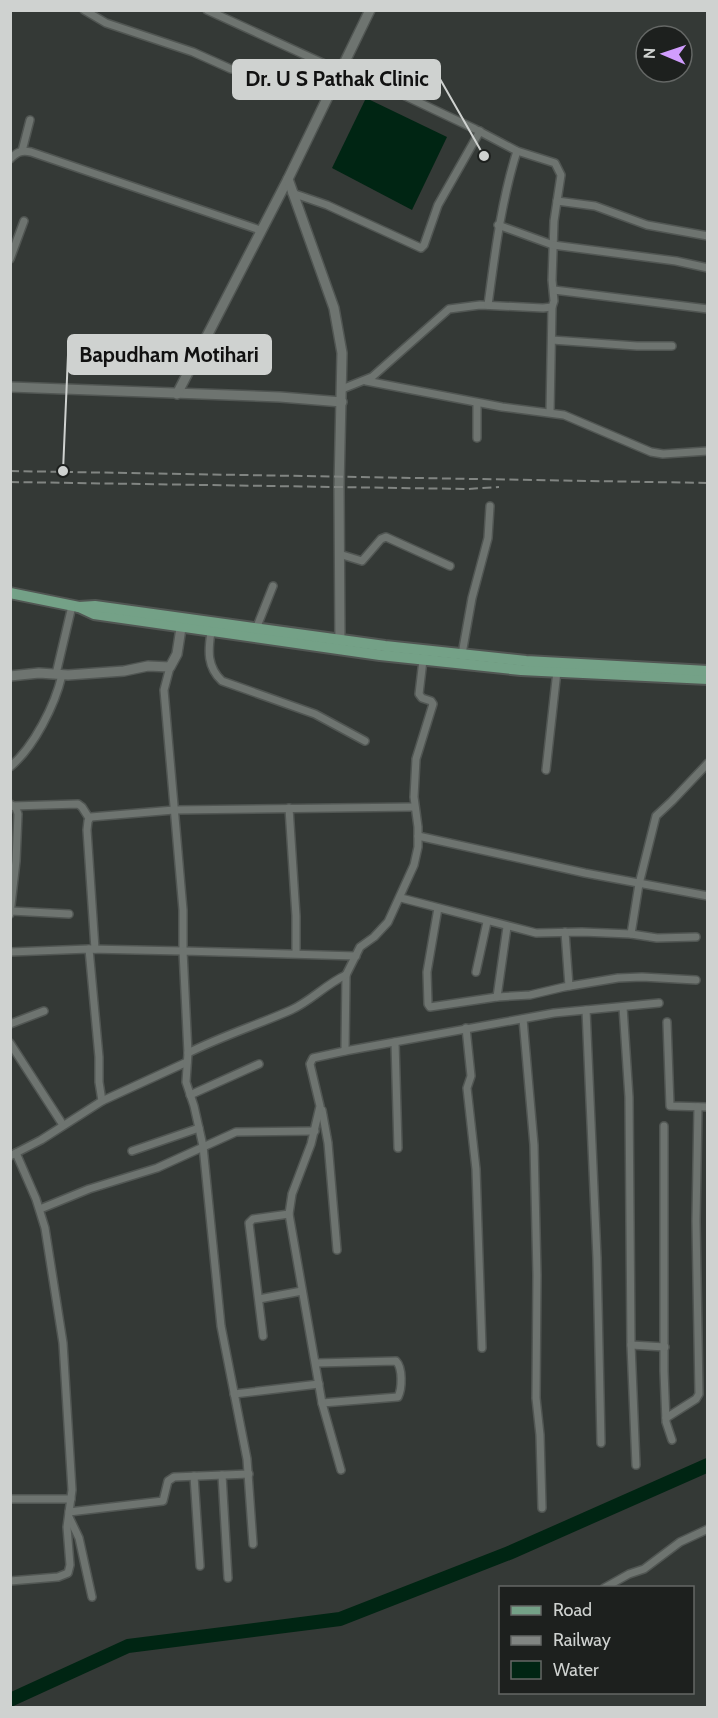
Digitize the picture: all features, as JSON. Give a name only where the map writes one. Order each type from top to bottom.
[{"type":"main road","points":[[10,593],[76,607],[94,614],[340,650],[423,660],[557,671],[708,680]]},
{"type":"main road","points":[[76,607],[95,606],[256,629],[526,661],[708,670]]},
{"type":"street","points":[[84,10],[97,13],[106,23],[193,52],[231,69]]},
{"type":"street","points":[[207,10],[480,131],[517,151],[548,160],[558,167],[561,175],[553,245],[554,290],[550,412]]},
{"type":"street","points":[[177,394],[288,179],[370,10]]},
{"type":"street","points":[[22,151],[30,120]]},
{"type":"street","points":[[292,193],[327,205],[421,248],[442,197],[480,131]]},
{"type":"street","points":[[10,159],[22,151],[31,152],[260,230]]},
{"type":"street","points":[[488,305],[498,225],[517,151]]},
{"type":"street","points":[[288,179],[334,308],[342,353],[340,650]]},
{"type":"street","points":[[557,201],[595,206],[647,225],[708,236]]},
{"type":"street","points":[[10,259],[24,221]]},
{"type":"street","points":[[498,225],[553,245],[676,261],[708,268]]},
{"type":"street","points":[[554,290],[708,309]]},
{"type":"street","points":[[342,389],[366,381],[442,313],[456,307],[488,305],[552,307]]},
{"type":"street","points":[[552,340],[672,346]]},
{"type":"street","points":[[366,381],[477,403],[550,412],[577,419],[651,452],[663,454],[708,451]]},
{"type":"street","points":[[10,387],[280,397],[342,402]]},
{"type":"street","points":[[477,403],[477,438]]},
{"type":"street","points":[[462,654],[472,598],[488,538],[490,506]]},
{"type":"street","points":[[339,554],[362,561],[381,539],[386,537],[450,566]]},
{"type":"street","points":[[256,629],[273,586]]},
{"type":"street","points":[[10,767],[24,756],[34,741],[60,685],[59,674],[76,607]]},
{"type":"street","points":[[181,628],[177,654],[170,667],[164,690],[183,910],[188,1053],[186,1082],[203,1146],[221,1326],[249,1474],[253,1544]]},
{"type":"street","points":[[211,632],[208,659],[216,675],[222,681],[315,714],[365,741]]},
{"type":"street","points":[[345,1051],[346,975],[360,947],[374,937],[388,922],[401,898],[414,865],[418,836],[414,807],[416,759],[433,704],[431,700],[419,694],[423,660]]},
{"type":"street","points":[[10,676],[124,671],[148,666],[170,667]]},
{"type":"street","points":[[546,770],[557,671]]},
{"type":"street","points":[[631,934],[639,884],[656,816],[708,763]]},
{"type":"street","points":[[12,805],[78,804],[89,818],[87,830],[92,949],[102,1101]]},
{"type":"street","points":[[12,805],[18,814],[18,837],[11,913],[69,914]]},
{"type":"street","points":[[89,818],[174,810],[414,807]]},
{"type":"street","points":[[289,808],[296,953]]},
{"type":"street","points":[[418,836],[639,884],[707,895]]},
{"type":"street","points":[[401,898],[487,922],[543,934],[565,932],[631,934],[657,938],[696,937]]},
{"type":"street","points":[[438,908],[427,972],[429,1006],[530,995],[627,977],[696,980]]},
{"type":"street","points":[[476,972],[487,922]]},
{"type":"street","points":[[497,997],[507,927]]},
{"type":"street","points":[[565,932],[569,986]]},
{"type":"street","points":[[10,952],[92,949],[356,956]]},
{"type":"street","points":[[188,1053],[238,1029],[291,1010],[346,975]]},
{"type":"street","points":[[337,1250],[328,1143],[310,1064],[314,1058],[554,1013],[659,1004]]},
{"type":"street","points":[[623,1007],[629,1097],[631,1345],[636,1465]]},
{"type":"street","points":[[586,1010],[597,1248],[601,1443]]},
{"type":"street","points":[[10,1024],[44,1011]]},
{"type":"street","points":[[523,1019],[534,1145],[537,1275],[536,1398],[540,1435],[542,1508]]},
{"type":"street","points":[[667,1022],[670,1106],[708,1107]]},
{"type":"street","points":[[466,1028],[471,1076],[467,1086],[476,1169],[482,1348]]},
{"type":"street","points":[[395,1042],[398,1148]]},
{"type":"street","points":[[10,1043],[63,1125]]},
{"type":"street","points":[[10,1581],[68,1573],[70,1565],[67,1535],[72,1481],[63,1343],[49,1247],[40,1209],[13,1155],[102,1101],[187,1062]]},
{"type":"street","points":[[190,1095],[259,1064]]},
{"type":"street","points":[[320,1106],[315,1131],[292,1194],[290,1214],[322,1403],[341,1470]]},
{"type":"street","points":[[666,1418],[696,1399],[699,1394],[696,1221],[698,1107]]},
{"type":"street","points":[[664,1126],[666,1418],[672,1440]]},
{"type":"street","points":[[132,1151],[199,1128]]},
{"type":"street","points":[[40,1209],[89,1189],[157,1168],[230,1134],[244,1131],[315,1131]]},
{"type":"street","points":[[263,1336],[250,1221],[290,1214]]},
{"type":"street","points":[[259,1299],[302,1291]]},
{"type":"street","points":[[631,1345],[665,1347]]},
{"type":"street","points":[[316,1363],[393,1361],[399,1362],[400,1366],[398,1397],[322,1403]]},
{"type":"street","points":[[234,1394],[319,1384]]},
{"type":"street","points":[[699,1386],[708,1386]]},
{"type":"street","points":[[69,1515],[161,1501],[165,1499],[170,1479],[249,1474]]},
{"type":"street","points":[[222,1475],[228,1578]]},
{"type":"street","points":[[194,1476],[200,1566]]},
{"type":"street","points":[[10,1499],[71,1499]]},
{"type":"street","points":[[69,1515],[79,1538],[92,1597]]},
{"type":"street","points":[[606,1586],[644,1569],[680,1542],[708,1529]]},
{"type":"water","points":[[366,98],[447,137],[412,210],[332,168]]},
{"type":"waterway","points":[[10,1700],[128,1646],[340,1619],[509,1553],[708,1465]]},
{"type":"railway","points":[[10,471],[708,483]]},
{"type":"railway","points":[[10,482],[467,489],[499,487]]},
{"type":"place","name":"Dr. U S Pathak Clinic","points":[[484,156]]},
{"type":"place","name":"Bapudham Motihari","points":[[63,471]]}]
